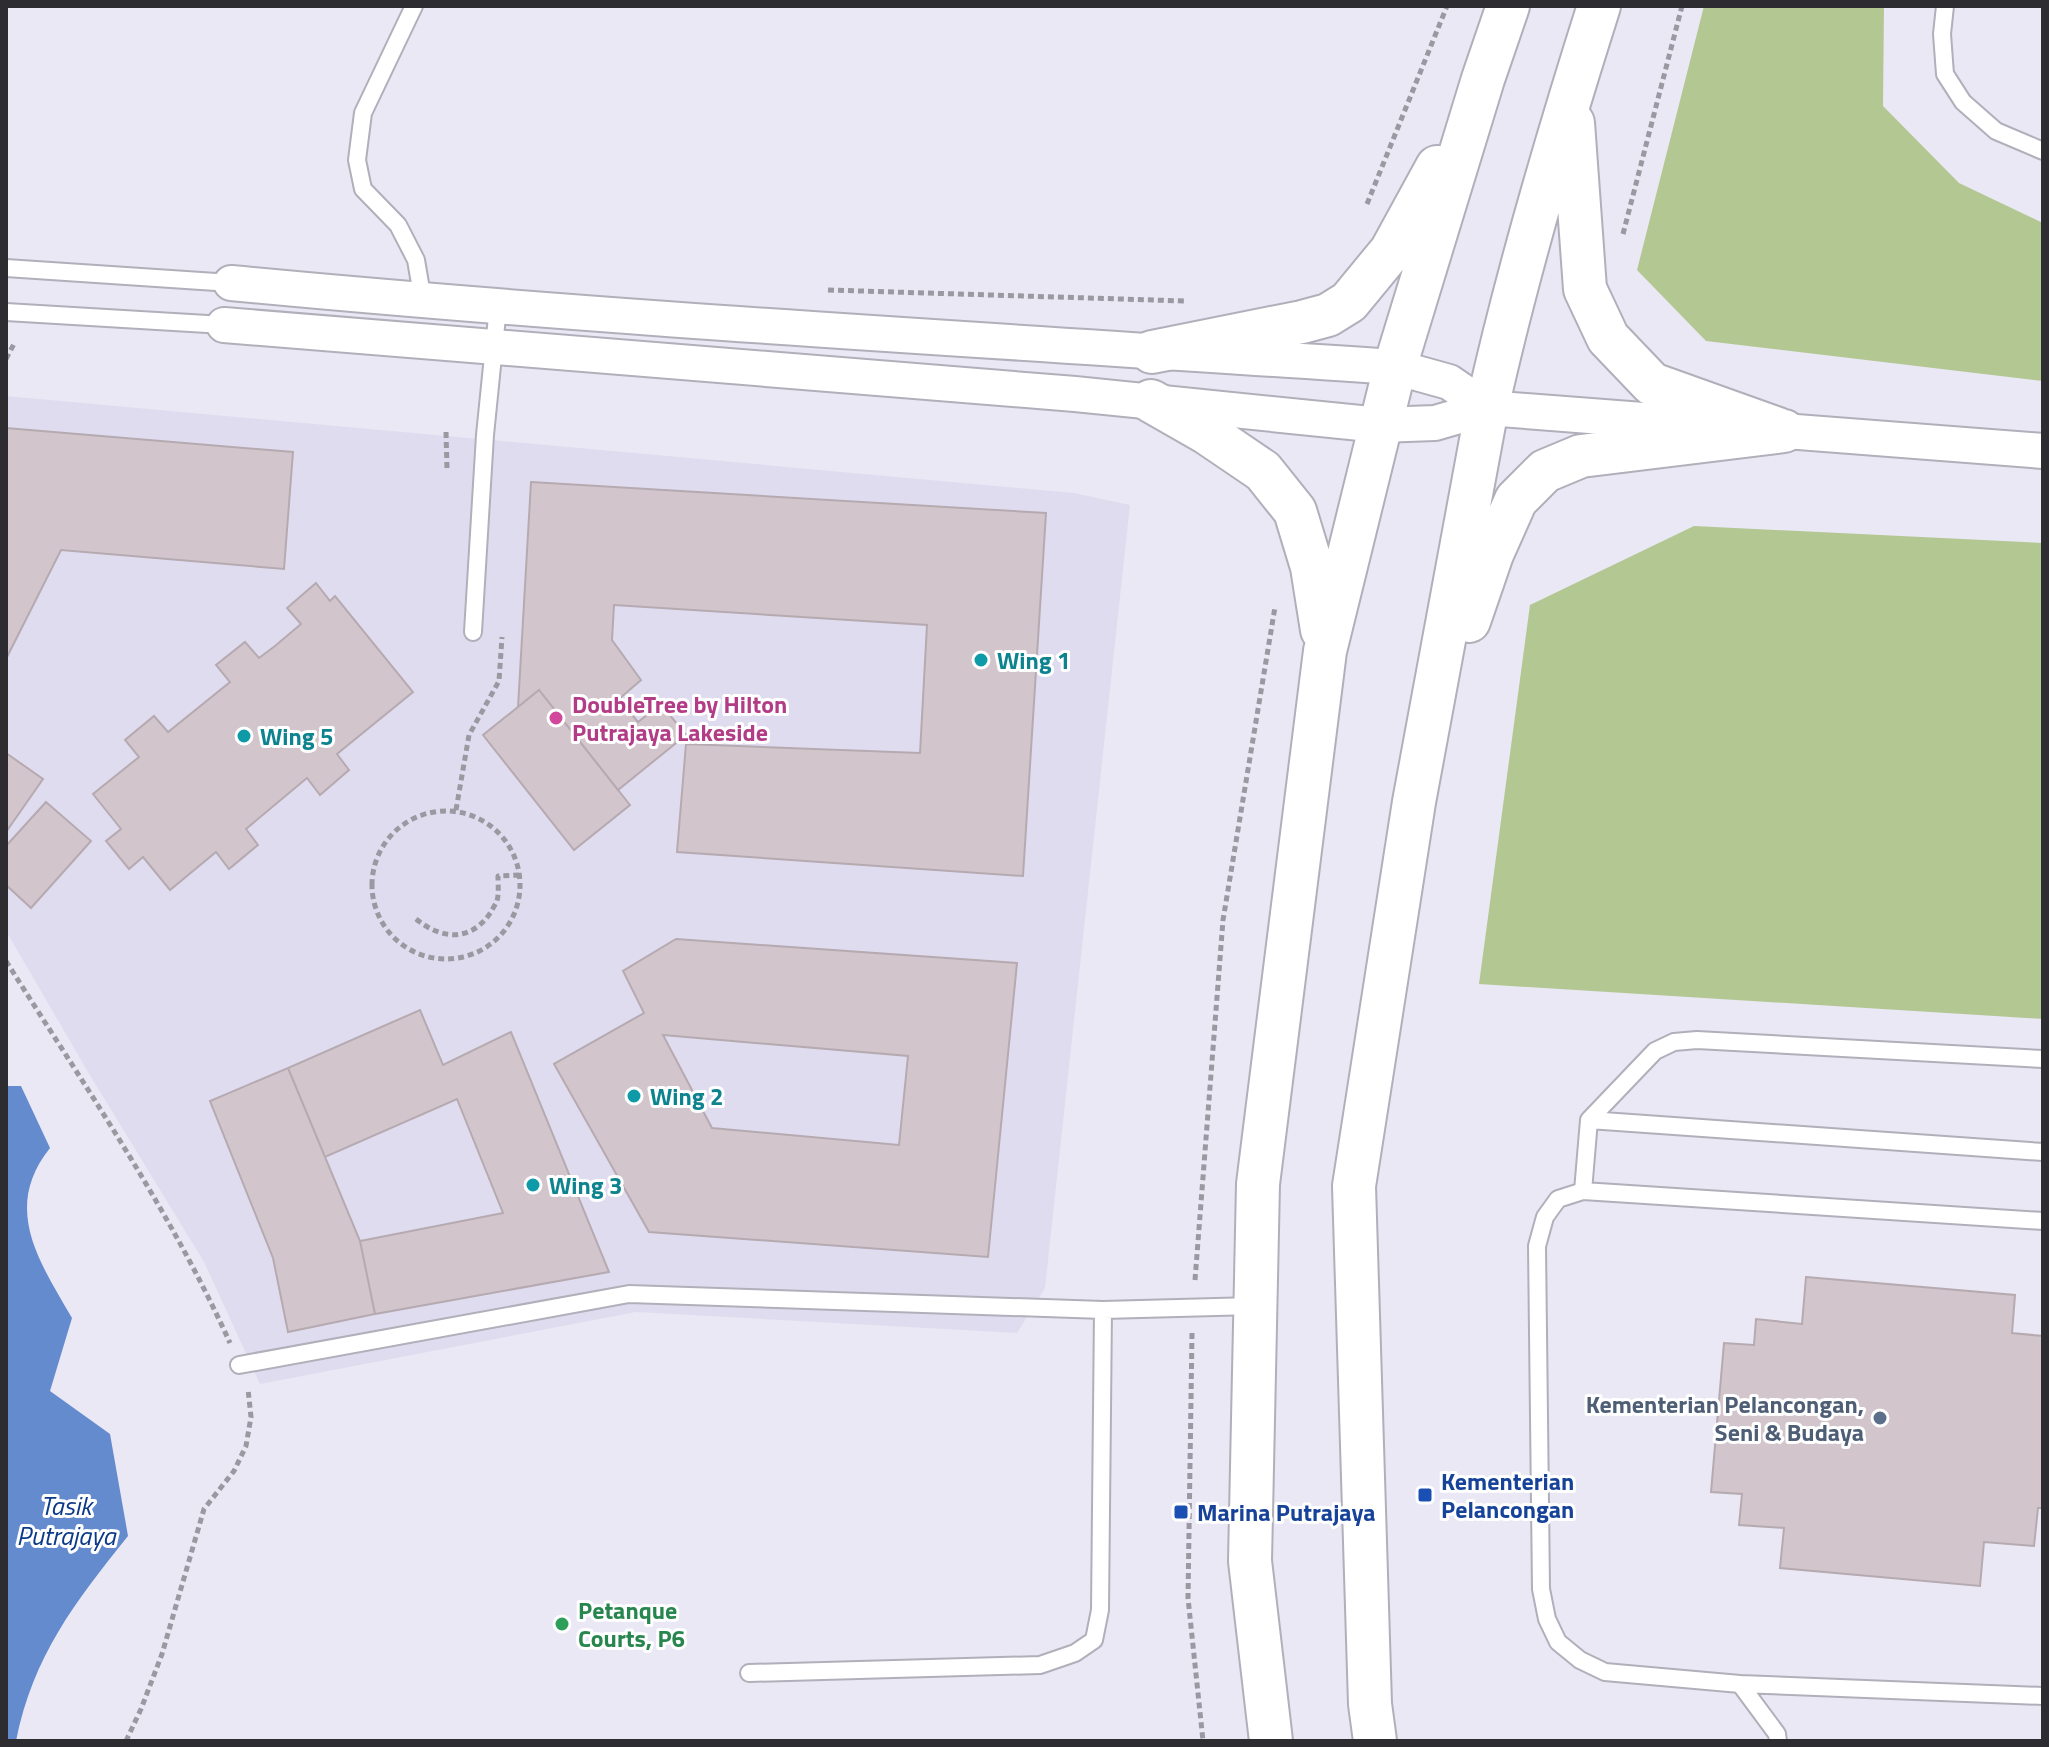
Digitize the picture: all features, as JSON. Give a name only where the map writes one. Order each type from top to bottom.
[{"type":"street","points":[[1271,1741],[1250,1561],[1258,1184],[1325,651],[1395,367],[1508,6]]},
{"type":"street","points":[[1375,1729],[1354,1186],[1414,802],[1487,408],[1501,344],[1599,6]]},
{"type":"street","points":[[1152,352],[1315,319],[1349,302],[1391,251],[1483,79]]},
{"type":"street","points":[[1571,94],[1585,289],[1608,338],[1652,384],[1784,431]]},
{"type":"street","points":[[231,283],[423,301],[811,330],[1395,367],[1449,382],[1487,408]]},
{"type":"street","points":[[224,325],[1151,401],[1380,425],[1435,423],[1487,408],[2043,451]]},
{"type":"street","points":[[1151,401],[1207,433],[1263,471],[1295,511],[1312,567],[1325,651]]},
{"type":"street","points":[[1414,802],[1463,639],[1492,554],[1516,500],[1545,471],[1581,456],[1784,431]]},
{"type":"lane","points":[[414,6],[363,113],[357,160],[363,189],[398,225],[416,260],[423,301]]},
{"type":"lane","points":[[1945,6],[1942,34],[1945,74],[1963,102],[1996,131],[2043,151]]},
{"type":"lane","points":[[6,268],[231,283]]},
{"type":"lane","points":[[473,632],[485,435],[498,307]]},
{"type":"lane","points":[[6,312],[224,325]]},
{"type":"lane","points":[[1583,1191],[1589,1120],[1655,1051],[1674,1042],[1697,1040],[2043,1059]]},
{"type":"lane","points":[[1589,1120],[2043,1152]]},
{"type":"lane","points":[[2043,1221],[1583,1191],[1558,1199],[1545,1217],[1537,1246],[1541,1589],[1547,1619],[1558,1642],[1580,1660],[1605,1672],[1740,1684],[2043,1696]]},
{"type":"lane","points":[[239,1365],[629,1294],[1103,1310],[1255,1306]]},
{"type":"lane","points":[[749,1673],[1040,1665],[1075,1653],[1094,1640],[1100,1610],[1103,1310]]},
{"type":"lane","points":[[1740,1684],[1777,1734],[1778,1741]]},
{"type":"path","points":[[1363,213],[1447,6]]},
{"type":"path","points":[[1622,241],[1682,6]]},
{"type":"path","points":[[814,290],[1191,302]]},
{"type":"path","points":[[6,359],[15,342]]},
{"type":"path","points":[[446,432],[447,469]]},
{"type":"path","points":[[1203,1741],[1188,1598],[1192,1307],[1223,920],[1276,598]]},
{"type":"path","points":[[456,810],[492,825],[506,839],[521,875],[520,900],[511,923],[495,942],[474,955],[450,960],[425,957],[414,952],[385,929],[375,907],[371,882],[376,857],[389,836],[408,820],[431,811],[456,810]]},
{"type":"path","points":[[416,919],[428,929],[445,935],[468,933],[484,923],[497,902],[498,876],[521,875]]},
{"type":"path","points":[[6,961],[160,1209],[218,1317],[248,1390],[251,1417],[246,1446],[234,1471],[204,1509],[162,1654],[126,1741]]},
{"type":"shaded area","name":"DoubleTree by Hilton Putrajaya Lakeside","points":[[6,396],[1074,493],[1130,505],[1045,1288],[1017,1333],[636,1312],[260,1384],[204,1262],[6,931]]},
{"type":"green space","points":[[1704,6],[1884,6],[1883,106],[1959,183],[2043,223],[2043,381],[1706,341],[1637,270]]},
{"type":"green space","points":[[1694,526],[2043,543],[2043,1019],[1479,984],[1530,605]]},
{"type":"water","name":"Tasik Putrajaya","points":[[6,1086],[21,1086],[50,1148],[36,1170],[27,1213],[38,1255],[72,1318],[50,1391],[110,1434],[128,1536],[58,1631],[33,1682],[16,1741],[6,1741]]},
{"type":"building","points":[[6,428],[293,452],[284,569],[61,550],[6,659]]},
{"type":"building","name":"Wing 1","points":[[531,482],[1046,513],[1023,876],[677,852],[686,744],[920,753],[927,625],[614,605],[612,640],[641,680],[619,699],[638,722],[661,704],[686,735],[618,790],[539,690],[518,707]]},
{"type":"building","name":"Wing 5","points":[[316,583],[330,601],[335,596],[413,692],[337,754],[349,770],[320,795],[307,778],[246,829],[258,845],[229,869],[216,852],[170,890],[143,857],[129,869],[106,841],[121,829],[93,794],[139,757],[125,740],[154,716],[168,732],[230,682],[216,665],[245,642],[259,658],[275,646],[301,624],[287,608]]},
{"type":"building","points":[[539,690],[630,805],[574,850],[483,735]]},
{"type":"building","points":[[6,753],[43,779],[6,832]]},
{"type":"building","points":[[46,802],[91,841],[31,908],[6,885],[6,846]]},
{"type":"building","name":"Wing 2","points":[[676,939],[1017,963],[988,1257],[649,1232],[554,1064],[644,1013],[623,971]],"holes":[[[663,1035],[908,1056],[899,1145],[712,1128]]]},
{"type":"building","name":"Wing 3","points":[[420,1010],[443,1065],[511,1032],[609,1272],[375,1314],[360,1241],[503,1213],[457,1099],[325,1157],[288,1068]]},
{"type":"building","points":[[288,1068],[360,1241],[375,1314],[288,1332],[273,1258],[210,1101]]},
{"type":"building","name":"Kementerian Pelancongan, Seni & Budaya","points":[[1806,1277],[2015,1295],[2012,1333],[2043,1336],[2043,1508],[2038,1508],[2034,1546],[1984,1542],[1980,1586],[1780,1568],[1784,1528],[1739,1525],[1742,1494],[1711,1492],[1724,1343],[1754,1345],[1756,1319],[1802,1324]]},
{"type":"place","name":"Wing 1","points":[[981,660]]},
{"type":"place","name":"DoubleTree by Hilton Putrajaya Lakeside","points":[[556,718]]},
{"type":"place","name":"Wing 5","points":[[244,736]]},
{"type":"place","name":"Wing 2","points":[[634,1096]]},
{"type":"place","name":"Wing 3","points":[[533,1185]]},
{"type":"place","name":"Kementerian Pelancongan, Seni & Budaya","points":[[1880,1418]]},
{"type":"place","name":"Kementerian Pelancongan","points":[[1425,1495]]},
{"type":"place","name":"Marina Putrajaya","points":[[1181,1512]]},
{"type":"place","name":"Petanque Courts, P6","points":[[562,1624]]}]
